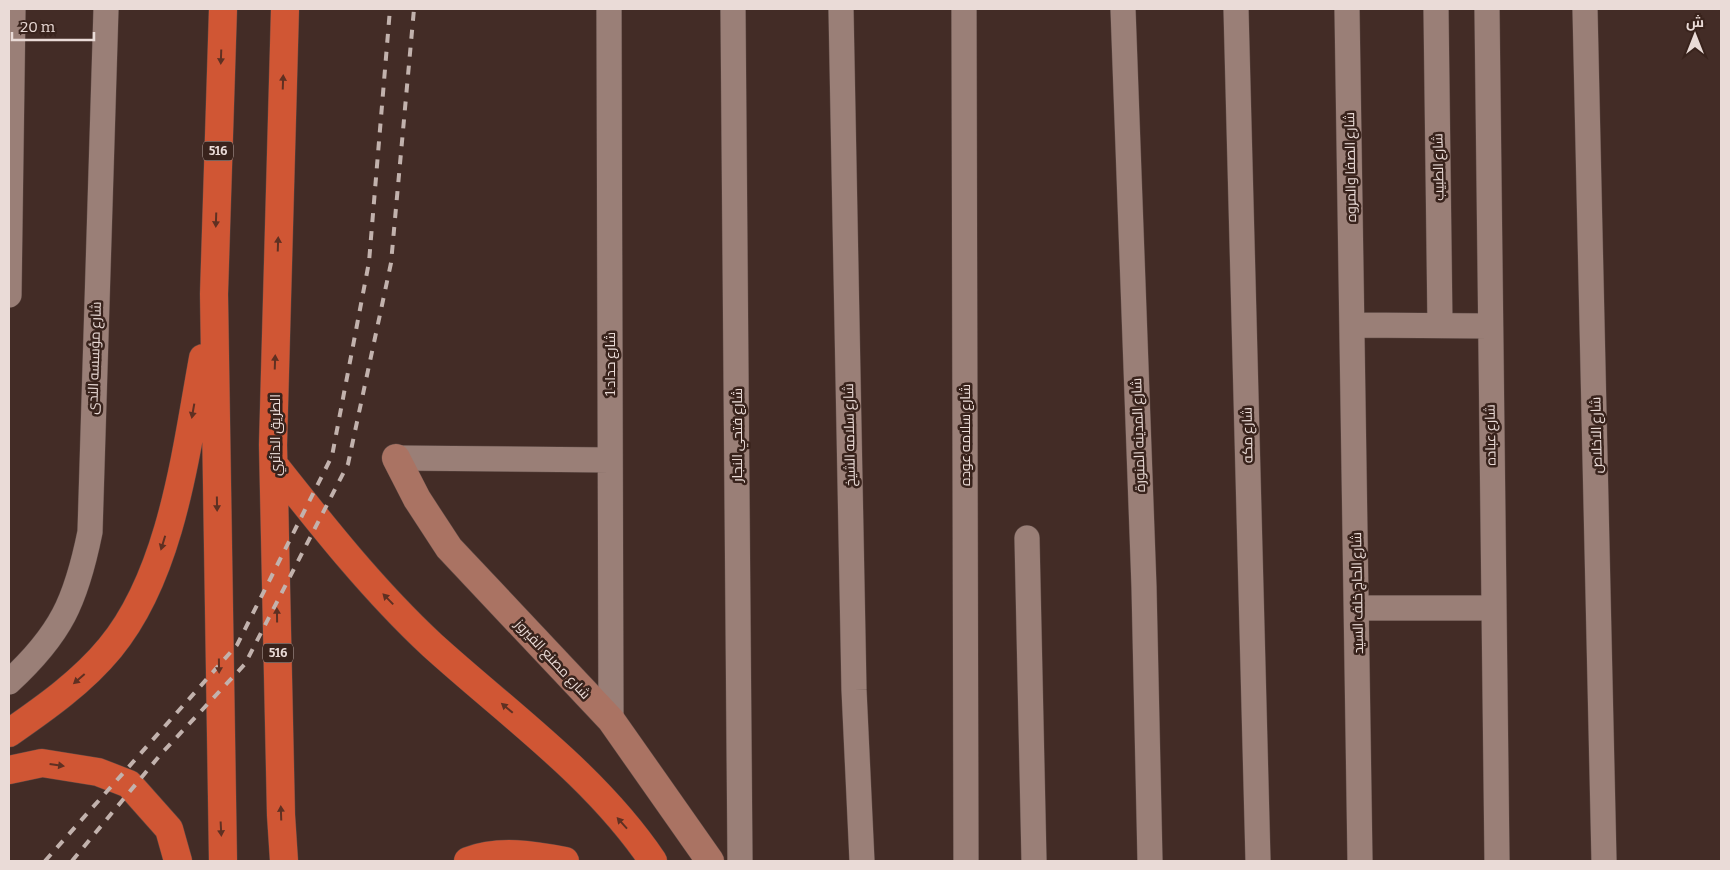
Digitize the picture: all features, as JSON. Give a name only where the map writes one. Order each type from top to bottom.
[{"type":"highway","name":"516","points":[[223,9],[214,294],[223,861]]},
{"type":"highway","name":"الطريق الدائري","points":[[284,861],[281,815],[274,456],[285,9]]},
{"type":"highway","points":[[9,733],[47,707],[88,671],[110,648],[132,616],[150,581],[163,544],[184,462],[214,294]]},
{"type":"highway","points":[[274,456],[349,559],[432,644],[522,721],[583,780],[640,843],[652,861]]},
{"type":"highway","points":[[9,770],[42,763],[98,772],[129,784],[169,829],[178,861]]},
{"type":"highway","points":[[468,861],[476,858],[523,854],[565,861]]},
{"type":"street","points":[[9,295],[13,9]]},
{"type":"street","name":"شارع مؤسسه الندى","points":[[9,682],[37,656],[63,619],[81,576],[90,532],[106,9]]},
{"type":"street","name":"شارع حداد 1","points":[[609,9],[611,720]]},
{"type":"street","name":"شارع فتحي النجار","points":[[733,9],[740,861]]},
{"type":"street","name":"شارع سلامه الشيخ","points":[[841,9],[854,680],[862,861]]},
{"type":"street","name":"شارع سلامه عوده","points":[[964,9],[966,861]]},
{"type":"street","name":"شارع المدينه المنورة","points":[[1123,9],[1144,587],[1150,861]]},
{"type":"street","name":"شارع مكه","points":[[1236,9],[1258,861]]},
{"type":"street","name":"شارع الصفا والمروه","points":[[1347,9],[1352,325]]},
{"type":"street","name":"شارع الطبيب","points":[[1436,9],[1440,325]]},
{"type":"street","name":"شارع عباده","points":[[1486,9],[1497,861]]},
{"type":"street","name":"شارع الاخلاص","points":[[1585,9],[1599,561],[1604,861]]},
{"type":"street","points":[[1352,325],[1489,326]]},
{"type":"street","name":"شارع الحاج خلف السيد","points":[[1352,325],[1358,608],[1360,861]]},
{"type":"street","points":[[396,458],[610,460]]},
{"type":"street","name":"شارع مصنع الفيروز","points":[[396,458],[417,499],[449,548],[611,720],[710,861]]},
{"type":"street","points":[[1027,538],[1034,861]]},
{"type":"street","points":[[1358,608],[1493,608]]},
{"type":"railway","points":[[45,861],[237,645],[332,456],[369,262],[390,9]]},
{"type":"railway","points":[[72,861],[161,754],[245,664],[348,464],[391,263],[414,9]]}]
